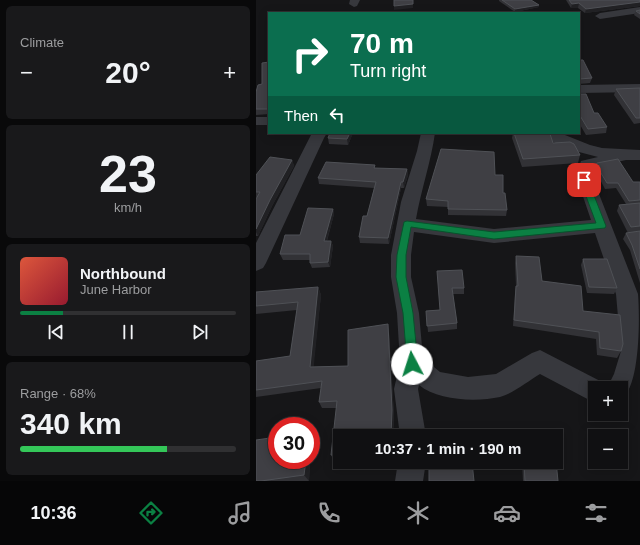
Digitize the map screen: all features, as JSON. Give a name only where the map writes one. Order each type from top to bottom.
[{"type":"street","points":[[600,16],[640,10]]},
{"type":"street","points":[[580,89],[640,88]]},
{"type":"street","points":[[256,121],[268,121]]},
{"type":"street","points":[[256,263],[308,156],[316,134]]},
{"type":"street","points":[[412,429],[406,389],[412,364],[408,313],[401,277],[401,255],[410,202],[425,151],[428,134]]},
{"type":"street","points":[[548,134],[572,139],[590,150],[602,153],[633,155]]},
{"type":"street","points":[[624,381],[633,351],[627,294],[584,180],[587,164],[633,155]]},
{"type":"street","points":[[407,224],[494,236],[602,226]]},
{"type":"street","points":[[412,364],[434,382],[468,389],[500,385],[540,361],[588,387]]},
{"type":"street","points":[[409,481],[411,469]]},
{"type":"building","points":[[394,0],[413,0],[413,4],[394,6]]},
{"type":"building","points":[[502,0],[531,0],[539,5],[515,9]]},
{"type":"building","points":[[569,0],[640,0],[640,2],[586,9],[579,3],[572,4]]},
{"type":"building","points":[[580,60],[583,60],[592,78],[580,79]]},
{"type":"building","points":[[268,62],[268,109],[256,109],[256,92],[258,85],[262,84],[262,63]]},
{"type":"building","points":[[640,88],[640,118],[636,118],[616,89]]},
{"type":"building","points":[[580,94],[586,94],[594,113],[598,113],[607,127],[588,129],[580,116]]},
{"type":"building","points":[[330,134],[350,134],[347,139],[328,138]]},
{"type":"building","points":[[514,134],[550,134],[553,143],[570,142],[574,144],[580,155],[523,159]]},
{"type":"building","points":[[441,149],[494,152],[495,175],[503,175],[503,193],[505,193],[507,210],[448,209],[448,201],[426,199]]},
{"type":"building","points":[[270,157],[292,160],[256,229],[256,199],[260,192],[256,192],[256,175]]},
{"type":"building","points":[[618,159],[633,182],[640,182],[640,200],[629,201],[618,183],[607,183],[596,165],[597,163]]},
{"type":"building","points":[[326,162],[375,165],[374,168],[407,169],[403,182],[401,182],[388,238],[359,237],[363,216],[367,216],[376,182],[318,178]]},
{"type":"building","points":[[640,203],[640,226],[631,227],[619,205]]},
{"type":"building","points":[[308,208],[333,209],[324,241],[331,241],[328,262],[310,263],[310,254],[280,254],[285,235],[300,235]]},
{"type":"building","points":[[640,231],[640,269],[632,245],[626,233]]},
{"type":"building","points":[[516,256],[539,257],[542,281],[581,286],[583,311],[620,315],[623,344],[621,351],[600,348],[599,332],[514,320],[516,286],[518,286]]},
{"type":"building","points":[[583,259],[607,259],[617,288],[589,287]]},
{"type":"building","points":[[462,270],[464,288],[452,288],[457,323],[427,326],[426,311],[440,310],[437,271]]},
{"type":"building","points":[[318,287],[310,367],[348,366],[348,330],[388,324],[392,410],[391,429],[334,429],[337,401],[319,402],[322,381],[256,390],[256,361],[290,356],[298,302],[256,306],[256,292]]},
{"type":"building","points":[[333,437],[333,455],[331,455]]},
{"type":"building","points":[[268,438],[268,469],[305,469],[304,475],[256,481],[256,440]]},
{"type":"building","points":[[429,469],[473,469],[474,481],[429,481]]},
{"type":"building","points":[[524,469],[557,469],[558,481],[525,481]]},
{"type":"route","points":[[412,364],[408,313],[401,277],[401,255],[407,224],[494,236],[602,226],[584,180]]}]
